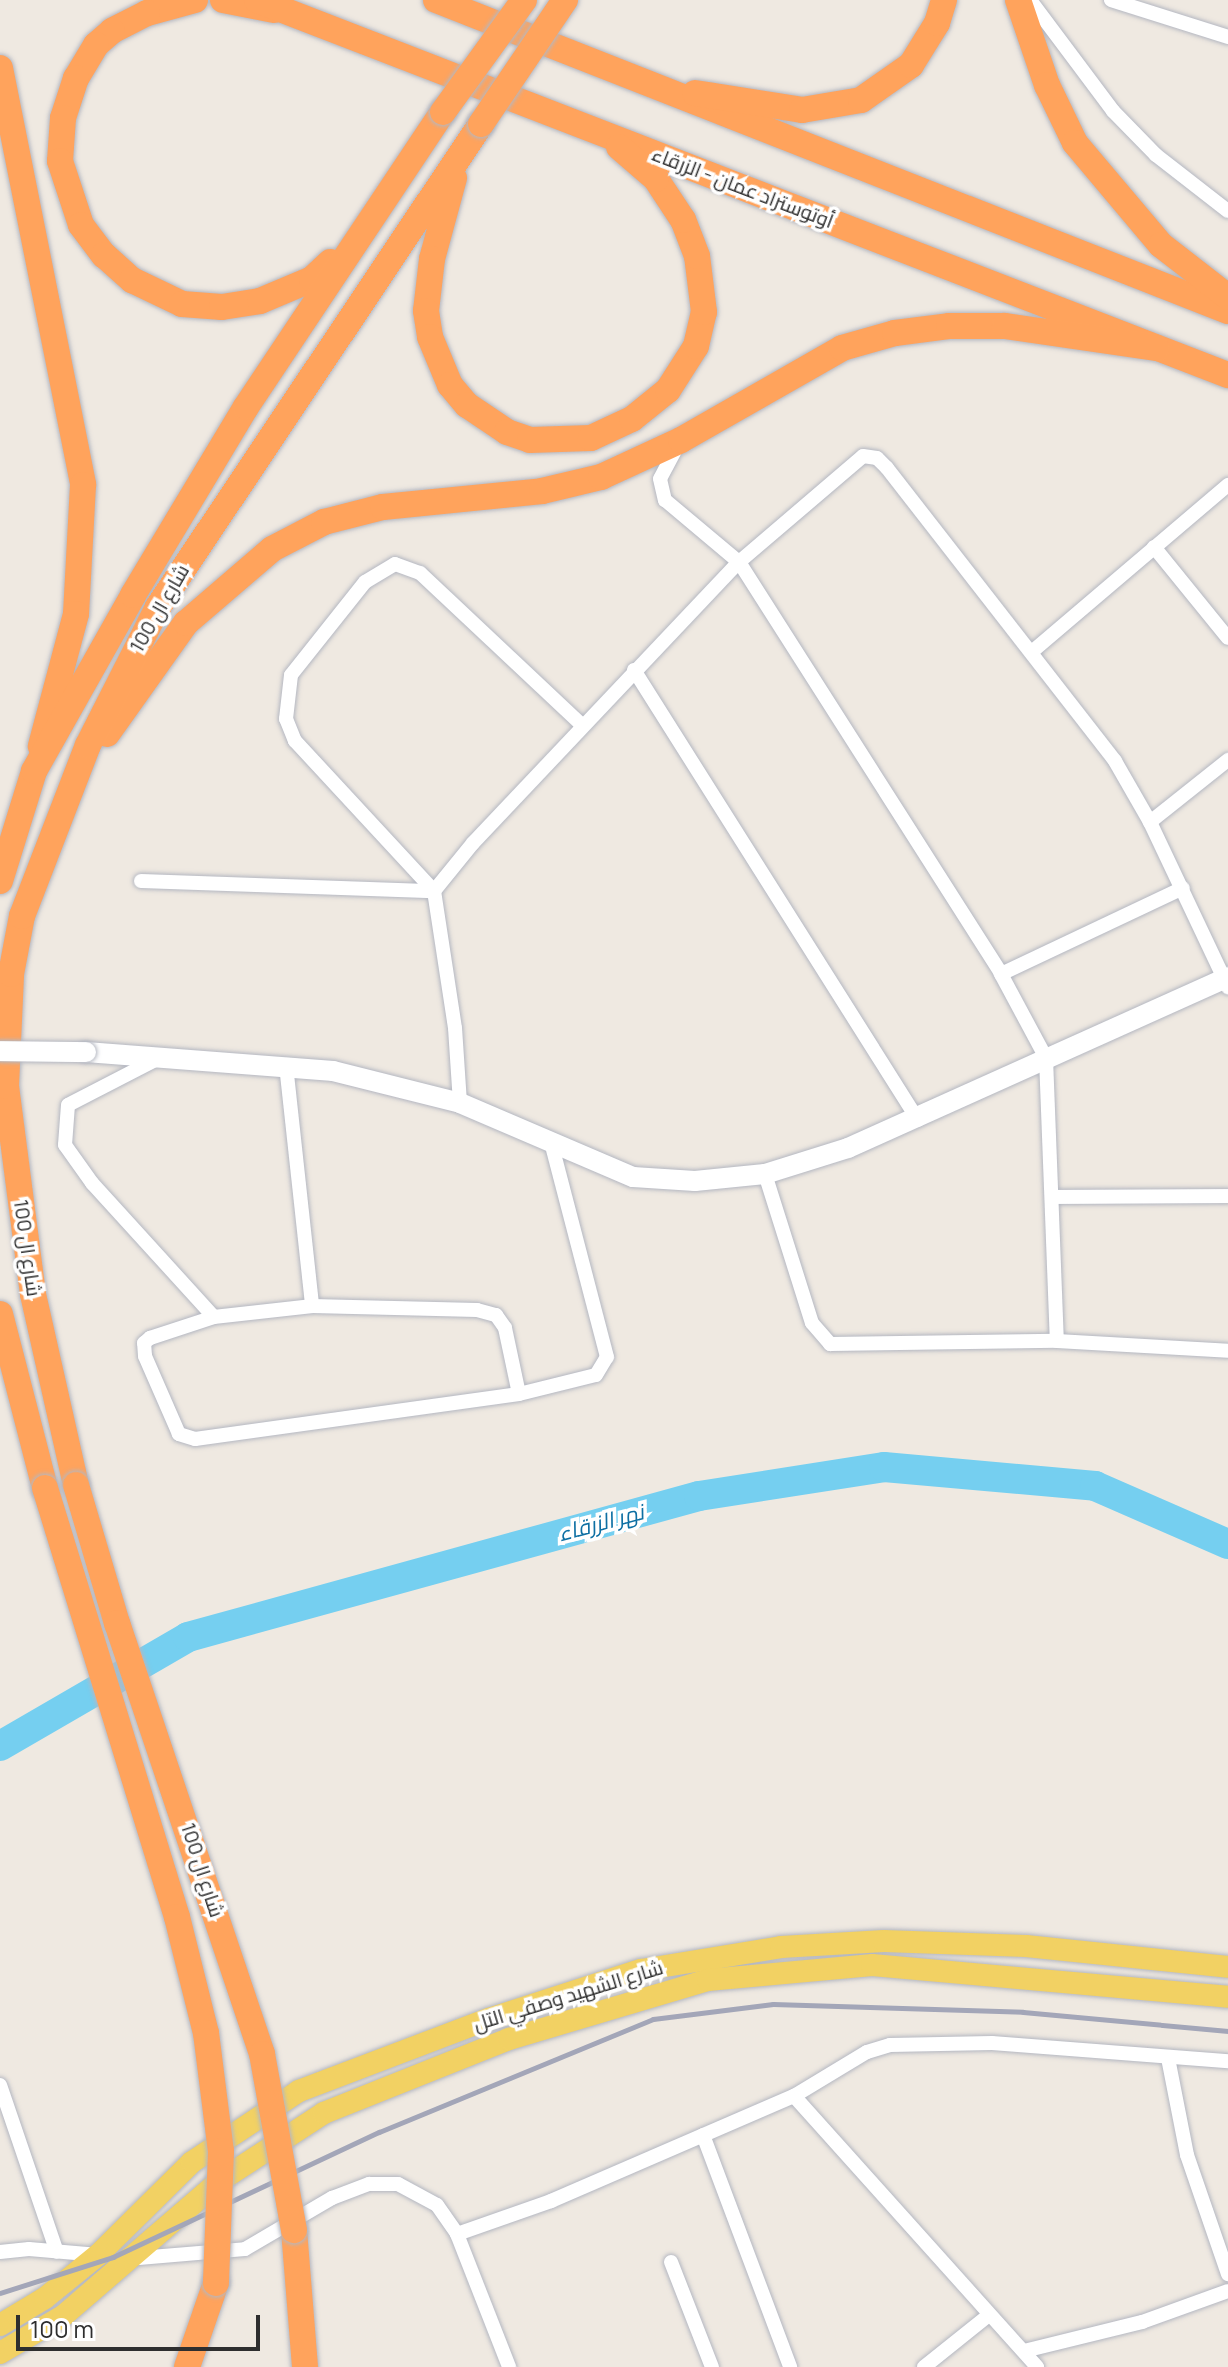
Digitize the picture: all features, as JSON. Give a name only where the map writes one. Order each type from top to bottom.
[{"type":"highway","points":[[195,0],[147,13],[112,31],[96,45],[76,78],[63,118],[60,161],[73,208],[92,241],[117,268],[148,290],[182,304],[222,307],[296,288],[355,237]]},
{"type":"highway","points":[[223,0],[298,15]]},
{"type":"highway","name":"أوتوستراد عمان - الزرقاء","points":[[257,0],[1228,375]]},
{"type":"highway","name":"شارع ال 100","points":[[0,881],[34,771],[81,695],[133,595],[355,237],[524,0]]},
{"type":"highway","name":"شارع ال 100","points":[[305,2367],[294,2230],[262,2054],[117,1623],[76,1485],[33,1294],[6,1086],[11,974],[22,916],[73,778],[125,668],[188,558],[565,0]]},
{"type":"highway","points":[[669,92],[713,94],[802,110],[861,100],[911,65],[937,23],[944,0]]},
{"type":"highway","points":[[1018,0],[1047,85],[1075,143],[1161,245],[1228,297]]},
{"type":"highway","points":[[440,1],[1228,311]]},
{"type":"highway","points":[[0,68],[83,485],[76,614],[34,771]]},
{"type":"highway","points":[[459,159],[427,285],[428,324],[438,362],[467,405],[507,432],[530,440],[591,438],[632,419],[674,384],[696,346],[704,312],[697,256],[673,203],[641,165],[593,128]]},
{"type":"highway","points":[[73,778],[186,623],[272,549],[324,522],[383,507],[542,491],[601,477],[681,440],[842,348],[895,333],[991,326],[1156,348]]},
{"type":"highway","name":"شارع ال 100","points":[[0,1314],[45,1488],[177,1917],[206,2033],[221,2151],[216,2283],[187,2367]]},
{"type":"main road","name":"شارع الشهيد وصفي التل","points":[[0,2325],[45,2298],[98,2255],[192,2162],[319,2080],[641,1970],[754,1951],[884,1941],[1026,1946],[1228,1967]]},
{"type":"main road","name":"شارع الشهيد وصفي التل","points":[[0,2353],[63,2316],[218,2182],[324,2113],[509,2039],[708,1980],[872,1965],[1228,1997]]},
{"type":"street","points":[[1030,0],[1113,111],[1168,165],[1228,211]]},
{"type":"street","points":[[1111,0],[1228,37]]},
{"type":"street","points":[[681,440],[660,479],[660,490],[665,500],[739,562],[1001,974],[1046,1058],[1055,1197],[1057,1341]]},
{"type":"street","points":[[0,1051],[166,1054],[333,1071],[460,1103],[552,1146],[633,1177],[695,1181],[765,1174],[918,1120],[1046,1058],[1227,981],[1150,822],[1115,761],[1034,650],[873,456],[854,460],[739,562],[582,725],[434,891]]},
{"type":"street","points":[[1034,650],[1228,485]]},
{"type":"street","points":[[1154,547],[1228,638]]},
{"type":"street","points":[[460,1103],[434,891],[295,741],[286,719],[291,675],[365,582],[395,564],[420,573],[582,725]]},
{"type":"street","points":[[634,670],[918,1120]]},
{"type":"street","points":[[1150,822],[1228,760]]},
{"type":"street","points":[[141,881],[434,891]]},
{"type":"street","points":[[1001,974],[1183,888]]},
{"type":"street","points":[[166,1054],[68,1105],[65,1145],[92,1183],[214,1317]]},
{"type":"street","points":[[286,1065],[312,1306]]},
{"type":"street","points":[[519,1394],[505,1328],[496,1315],[477,1310],[312,1306],[214,1317],[144,1343],[173,1426],[187,1438],[519,1394],[596,1375],[607,1357],[552,1146]]},
{"type":"street","points":[[765,1174],[812,1323],[830,1344],[1057,1341],[1228,1351]]},
{"type":"street","points":[[1055,1197],[1228,1196]]},
{"type":"street","points":[[457,2234],[551,2201],[794,2096],[867,2052],[890,2045],[992,2043],[1228,2061]]},
{"type":"street","points":[[1168,2058],[1187,2155],[1222,2244],[1228,2274]]},
{"type":"street","points":[[0,2085],[57,2252]]},
{"type":"street","points":[[794,2096],[1037,2367]]},
{"type":"street","points":[[703,2135],[790,2367]]},
{"type":"street","points":[[0,2252],[57,2252],[131,2259],[245,2249],[332,2198],[369,2184],[409,2187],[437,2205],[457,2234],[509,2367]]},
{"type":"street","points":[[671,2262],[712,2367]]},
{"type":"street","points":[[1024,2351],[1142,2322],[1228,2291]]},
{"type":"street","points":[[924,2367],[989,2315]]},
{"type":"waterway","name":"نهر الزرقاء","points":[[0,1746],[188,1637],[699,1496],[884,1467],[1095,1486],[1228,1544]]},
{"type":"railway","points":[[0,2293],[113,2257],[379,2132],[653,2019],[773,2004],[1023,2012],[1228,2031]]}]
